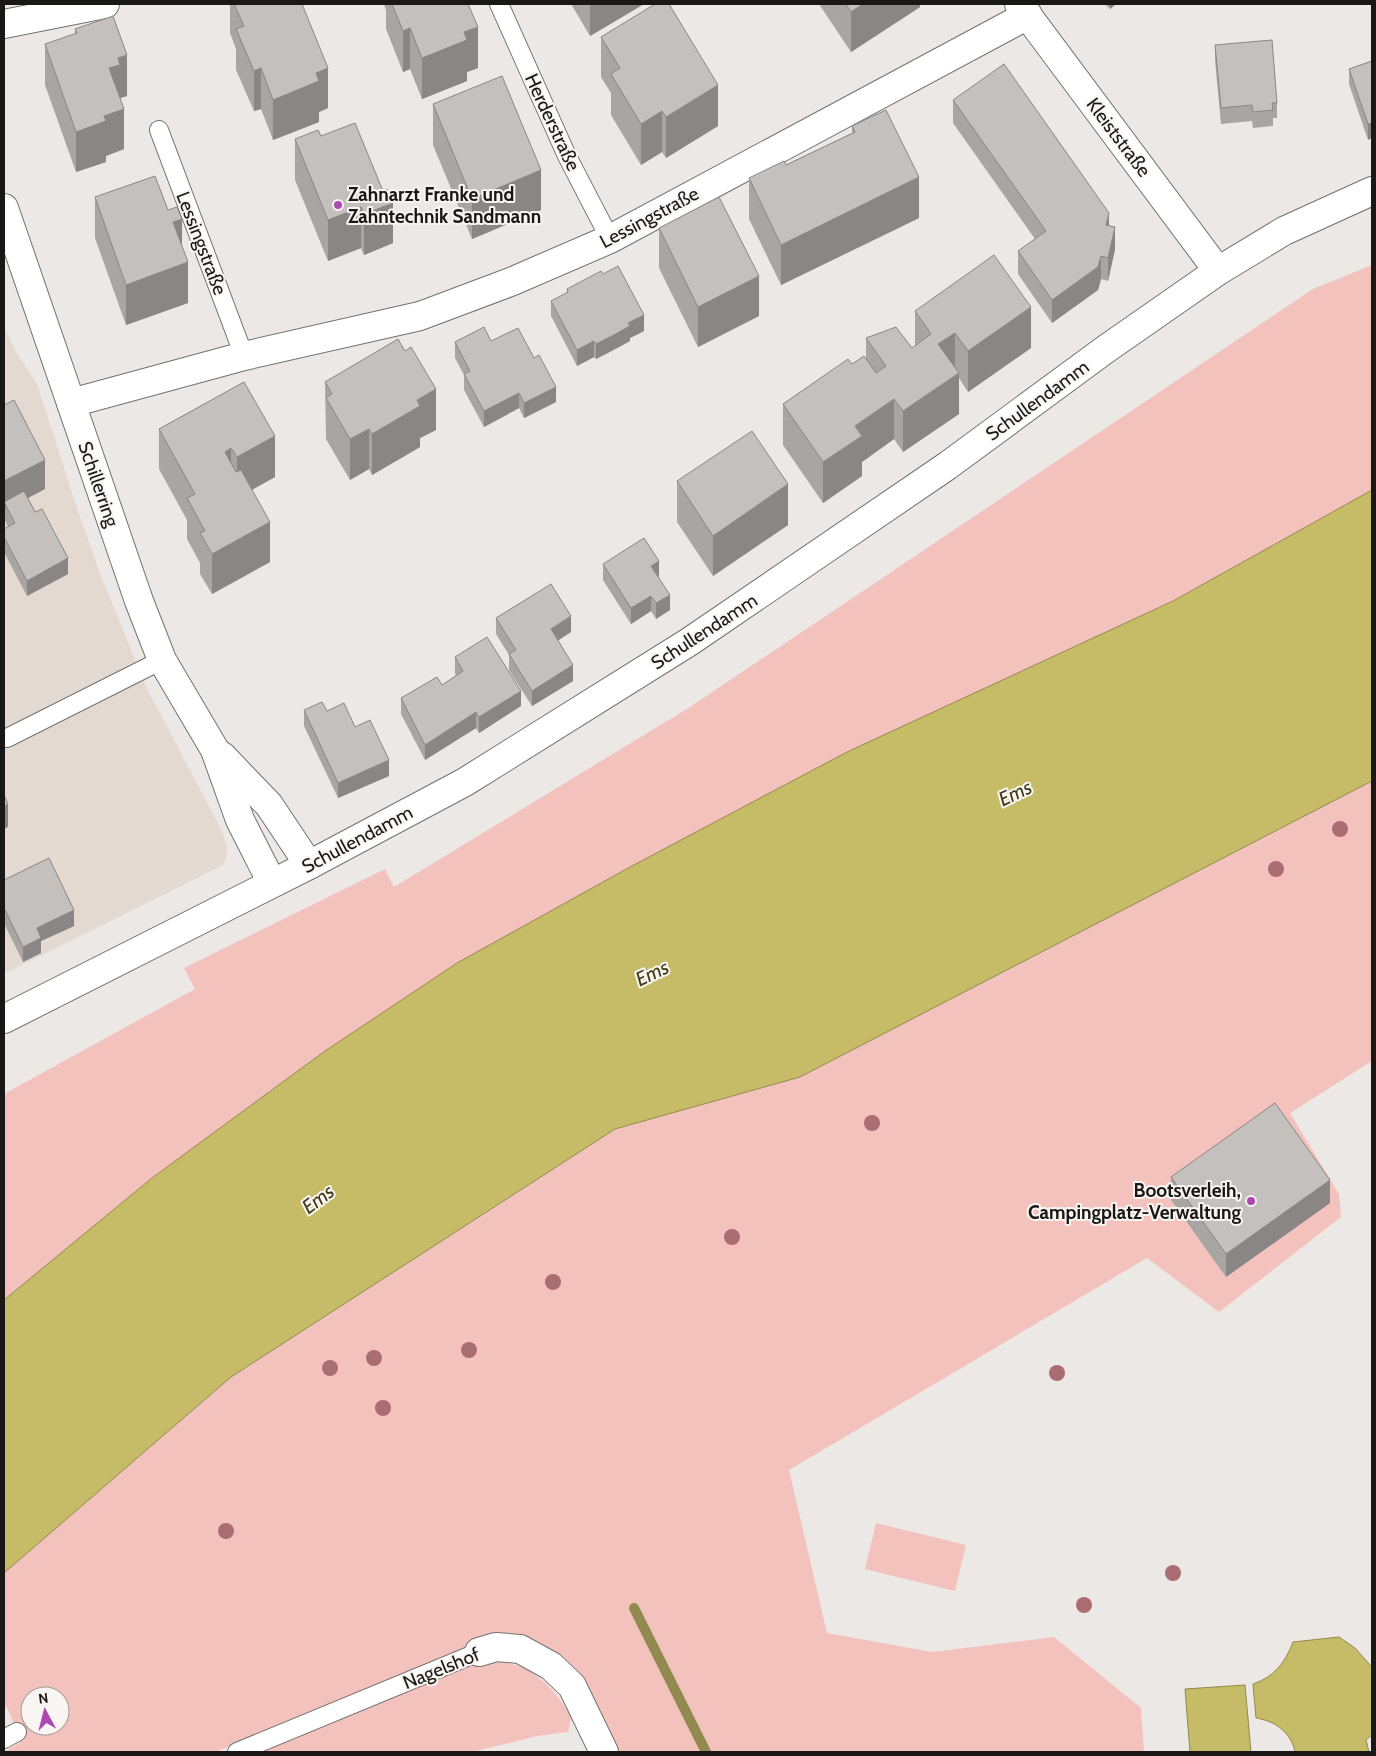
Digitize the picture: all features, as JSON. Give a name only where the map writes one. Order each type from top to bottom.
[{"type":"street","points":[[4,24],[105,4]]},
{"type":"street","name":"Lessingstraße","points":[[71,403],[244,356],[420,316],[513,280],[610,239],[1023,9]]},
{"type":"street","name":"Kleiststraße","points":[[1023,9],[1218,271]]},
{"type":"street","name":"Schullendamm","points":[[4,1019],[309,865],[465,782],[689,642],[947,466],[1106,349],[1218,271],[1284,231],[1372,191]]},
{"type":"street","name":"Schillerring","points":[[4,208],[138,601],[162,660],[215,750],[240,820],[272,883]]},
{"type":"street","name":"Schillerring","points":[[215,750],[269,804],[309,865]]},
{"type":"street","name":"Nagelshof","points":[[479,1652],[496,1647],[520,1649],[551,1666],[572,1686],[604,1752]]},
{"type":"lane","name":"Herderstraße","points":[[498,4],[567,156],[610,239]]},
{"type":"lane","name":"Lessingstraße","points":[[159,130],[244,356]]},
{"type":"lane","points":[[7,738],[162,660]]},
{"type":"lane","name":"Nagelshof","points":[[238,1752],[479,1652]]},
{"type":"shaded area","points":[[1372,265],[1372,490],[1173,601],[847,752],[630,867],[457,963],[325,1051],[152,1178],[4,1300],[4,1094],[195,989],[184,968],[385,869],[394,887],[690,707],[1313,289]]},
{"type":"shaded area","points":[[4,327],[17,354],[37,384],[99,571],[146,687],[222,831],[227,848],[223,865],[6,973],[4,968]]},
{"type":"shaded area","points":[[1372,781],[1372,1061],[1290,1113],[1339,1194],[1341,1217],[1219,1312],[1147,1258],[789,1470],[827,1633],[932,1652],[1054,1637],[1141,1708],[1144,1752],[619,1752],[576,1669],[560,1654],[534,1642],[500,1633],[216,1752],[4,1752],[21,1742],[7,1707],[4,1710],[4,1573],[231,1377],[615,1129],[800,1077]]},
{"type":"shaded area","points":[[876,1523],[966,1545],[955,1591],[865,1569]]},
{"type":"shaded area","points":[[481,1660],[510,1663],[523,1668],[545,1683],[555,1693],[571,1718],[568,1732],[537,1736],[472,1752],[259,1752]]},
{"type":"water","name":"Ems","points":[[1372,490],[1372,781],[800,1077],[615,1129],[231,1377],[4,1573],[4,1300],[152,1178],[325,1051],[457,963],[630,867],[847,752],[1173,601]]},
{"type":"water","points":[[1339,1637],[1355,1648],[1372,1667],[1372,1735],[1366,1740],[1369,1752],[1295,1752],[1286,1733],[1270,1722],[1256,1718],[1253,1684],[1267,1677],[1278,1668],[1293,1642]]},
{"type":"water","points":[[1245,1685],[1251,1752],[1190,1752],[1185,1689]]},
{"type":"building","points":[[234,4],[302,4],[328,68],[316,73],[319,81],[273,100],[261,68],[254,71],[236,29],[244,26]]},
{"type":"building","points":[[392,4],[468,4],[478,27],[464,32],[467,40],[422,58],[410,28],[403,31]]},
{"type":"building","points":[[655,4],[669,4],[718,85],[666,117],[662,111],[641,124],[611,74],[620,68],[601,37]]},
{"type":"building","points":[[846,4],[863,4],[851,12]]},
{"type":"building","points":[[113,16],[127,55],[118,58],[120,65],[109,68],[124,109],[104,116],[106,121],[76,132],[45,44],[77,33],[75,29]]},
{"type":"building","points":[[1272,40],[1277,103],[1272,103],[1273,110],[1253,112],[1252,105],[1221,108],[1215,45]]},
{"type":"building","points":[[1372,61],[1372,123],[1368,124],[1349,69]]},
{"type":"building","points":[[1004,64],[1109,213],[1106,225],[1115,227],[1108,258],[1101,256],[1098,267],[1052,300],[1018,251],[1046,231],[953,100]]},
{"type":"building","points":[[502,76],[541,170],[472,199],[433,104]]},
{"type":"building","points":[[886,110],[919,177],[781,245],[749,178],[784,161],[786,165],[855,132],[852,126]]},
{"type":"building","points":[[355,123],[383,191],[387,189],[393,203],[364,214],[361,207],[328,220],[295,139],[318,130],[321,136]]},
{"type":"building","points":[[155,176],[168,210],[177,207],[182,219],[173,222],[188,262],[126,285],[95,197]]},
{"type":"building","points":[[719,197],[759,276],[698,307],[659,228]]},
{"type":"building","points":[[994,255],[1031,307],[968,351],[955,333],[938,344],[959,373],[903,411],[894,399],[855,426],[862,436],[823,462],[783,404],[848,359],[852,364],[864,356],[876,373],[886,366],[866,338],[896,327],[912,348],[931,334],[915,311]]},
{"type":"building","points":[[618,266],[644,315],[628,323],[630,326],[612,336],[596,344],[594,341],[577,350],[551,301],[568,292],[567,289],[601,271],[603,274]]},
{"type":"building","points":[[484,327],[491,341],[518,328],[534,358],[539,355],[556,387],[524,403],[519,393],[484,411],[464,374],[470,371],[455,342]]},
{"type":"building","points":[[398,339],[405,351],[411,347],[436,389],[417,400],[420,406],[372,434],[369,429],[350,439],[326,398],[332,394],[325,382]]},
{"type":"building","points":[[244,382],[275,436],[237,457],[231,448],[225,452],[236,472],[241,470],[270,522],[212,554],[200,533],[205,531],[187,498],[195,494],[159,429]]},
{"type":"building","points":[[14,400],[45,460],[4,481],[4,405]]},
{"type":"building","points":[[752,431],[788,484],[713,536],[677,481]]},
{"type":"building","points":[[24,491],[35,512],[42,509],[68,558],[27,581],[4,537],[4,529],[15,523],[4,502]]},
{"type":"building","points":[[644,538],[659,561],[651,566],[670,595],[656,603],[651,596],[631,608],[603,564]]},
{"type":"building","points":[[551,584],[571,616],[551,629],[573,665],[532,691],[509,654],[516,650],[496,618]]},
{"type":"building","points":[[487,637],[521,691],[479,717],[476,712],[425,745],[401,698],[437,677],[442,685],[463,671],[455,657]]},
{"type":"building","points":[[322,702],[327,711],[344,703],[355,727],[370,720],[389,760],[338,783],[304,710]]},
{"type":"building","points":[[4,795],[8,804],[4,806]]},
{"type":"building","points":[[49,858],[74,910],[37,928],[41,938],[23,947],[4,908],[4,880]]},
{"type":"building","name":"Bootsverleih, Campingplatz-Verwaltung","points":[[1275,1103],[1330,1180],[1226,1254],[1171,1177]]},
{"type":"waterway","points":[[634,1608],[706,1752]]},
{"type":"place","name":"Zahnarzt Franke und Zahntechnik Sandmann","points":[[338,205]]},
{"type":"place","name":"Bootsverleih, Campingplatz-Verwaltung","points":[[1251,1201]]}]
